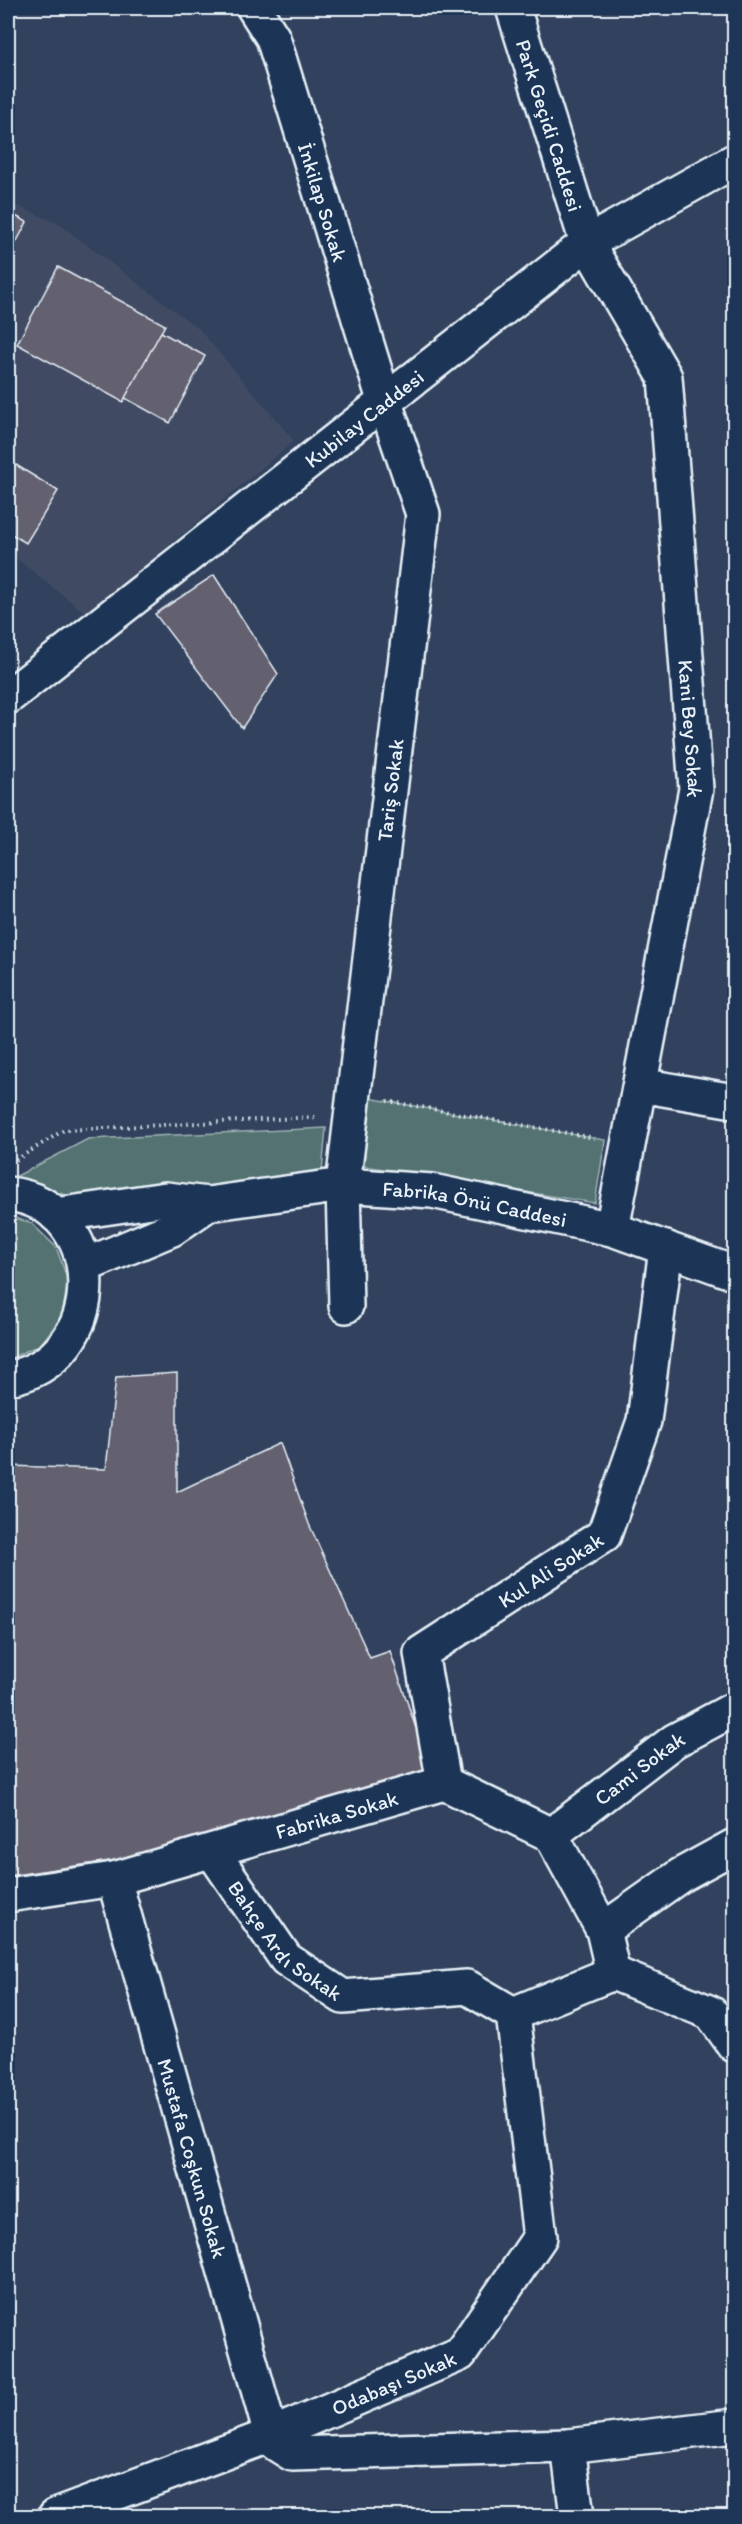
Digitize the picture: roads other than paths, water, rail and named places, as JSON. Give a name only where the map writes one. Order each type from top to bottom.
[{"type":"street","name":"İnkilap Sokak","points":[[254,8],[273,38],[384,400]]},
{"type":"street","name":"Park Geçidi Caddesi","points":[[513,8],[587,243]]},
{"type":"street","name":"Kubilay Caddesi","points":[[8,697],[587,243],[735,161]]},
{"type":"street","name":"Kani Bey Sokak","points":[[587,243],[665,377],[696,789],[612,1229]]},
{"type":"street","name":"Tariş Sokak","points":[[346,1306],[343,1185],[423,514],[384,400]]},
{"type":"street","points":[[640,1085],[735,1101]]},
{"type":"street","name":"Fabrika Önü Caddesi","points":[[56,1215],[166,1199],[208,1204],[343,1185],[432,1191],[612,1229],[735,1273]]},
{"type":"street","points":[[8,1194],[44,1207],[56,1215],[74,1239],[84,1266],[86,1283],[82,1314],[68,1341],[47,1363],[13,1377],[8,1406]]},
{"type":"street","name":"Fabrika Önü Caddesi","points":[[84,1266],[172,1229],[208,1204]]},
{"type":"street","name":"Kul Ali Sokak","points":[[444,1783],[421,1653],[604,1535],[644,1421],[666,1248]]},
{"type":"street","name":"Cami Sokak","points":[[551,1835],[674,1741],[735,1709]]},
{"type":"street","points":[[444,1783],[551,1835],[603,1930],[613,1973]]},
{"type":"street","name":"Fabrika Sokak","points":[[8,1894],[114,1879],[444,1783]]},
{"type":"street","points":[[603,1930],[681,1875],[735,1846]]},
{"type":"street","name":"Bahçe Ardı Sokak","points":[[212,1851],[286,1959],[343,1997],[467,1987],[513,2014]]},
{"type":"street","name":"Mustafa Coşkun Sokak","points":[[114,1879],[271,2436]]},
{"type":"street","points":[[513,2014],[613,1973],[711,2013],[735,2045]]},
{"type":"street","name":"Odabaşı Sokak","points":[[55,2517],[271,2436],[460,2354],[540,2237],[513,2014]]},
{"type":"street","points":[[271,2436],[276,2444],[291,2454],[568,2446],[735,2426]]},
{"type":"street","points":[[568,2446],[577,2517]]}]
